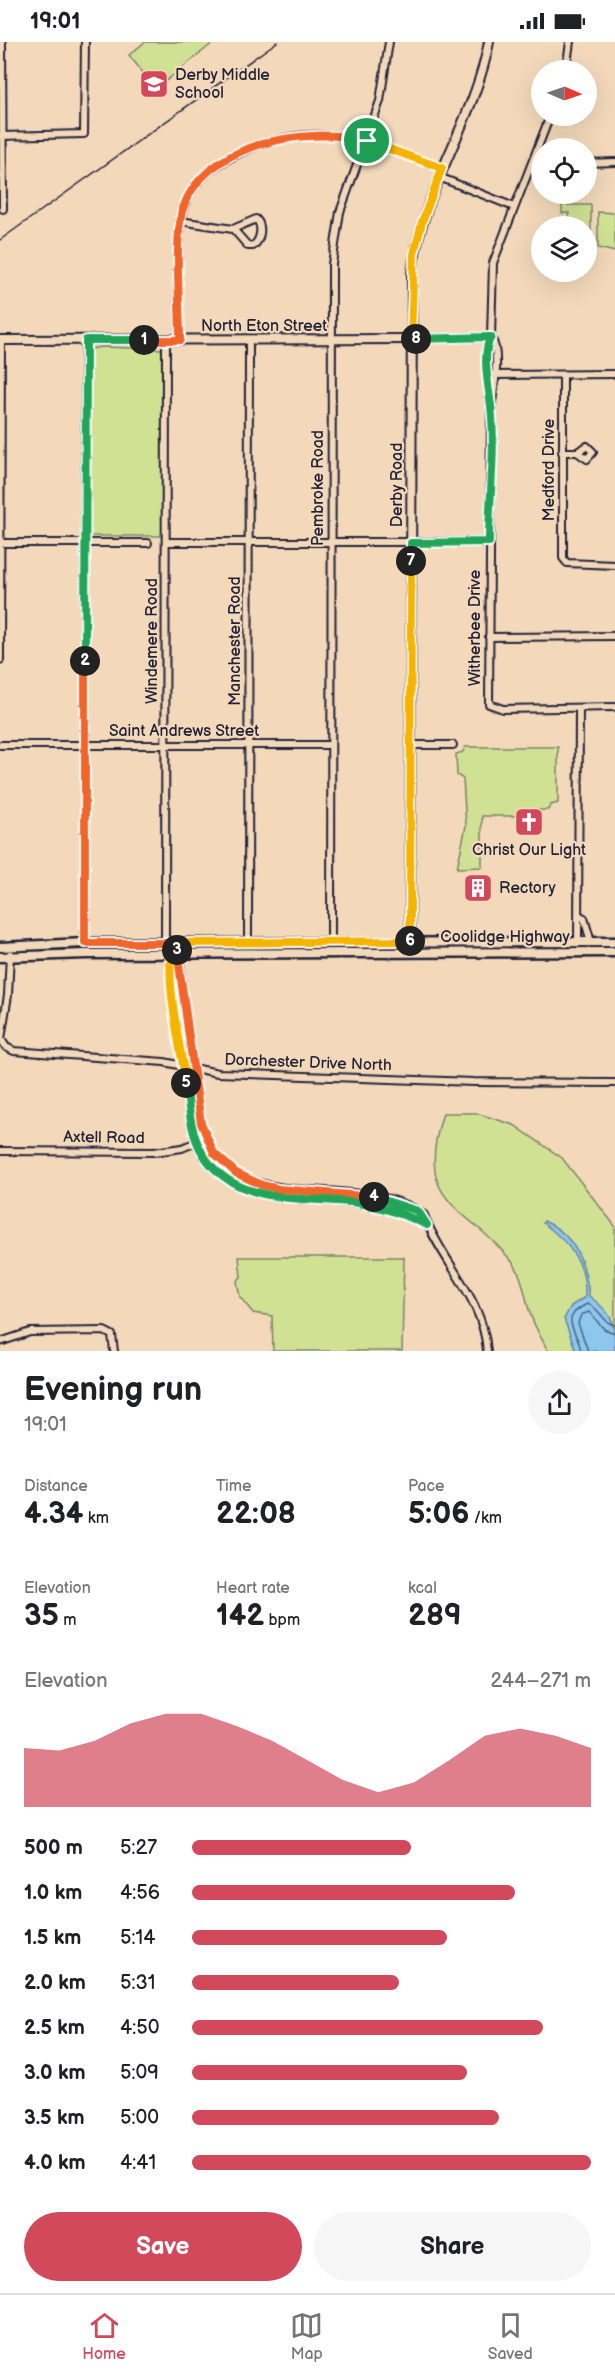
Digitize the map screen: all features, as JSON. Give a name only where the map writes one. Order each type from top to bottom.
[{"type":"main road","points":[[454,952],[454,945],[458,942]]},
{"type":"main road","name":"Coolidge Highway","points":[[0,945],[615,942]]},
{"type":"main road","name":"Coolidge Highway","points":[[0,957],[175,953],[615,952]]},
{"type":"street","points":[[2,42],[3,209]]},
{"type":"street","points":[[1,136],[82,135],[85,130],[85,42]]},
{"type":"street","name":"Pembroke Road","points":[[331,942],[332,264],[336,232],[345,197],[382,95],[389,42]]},
{"type":"street","name":"Derby Road","points":[[410,942],[411,339],[414,254],[422,222],[480,73],[489,42]]},
{"type":"street","points":[[567,60],[570,42]]},
{"type":"street","points":[[180,340],[180,221],[187,199],[203,177],[218,165],[250,148],[281,139],[335,135],[367,141],[442,168]]},
{"type":"street","points":[[597,163],[615,162]]},
{"type":"street","name":"Witherbee Drive","points":[[491,408],[487,375],[487,343],[491,337],[492,267],[531,165]]},
{"type":"street","points":[[439,177],[514,207]]},
{"type":"street","points":[[180,221],[233,229],[256,219],[260,227],[258,243],[249,247],[233,229]]},
{"type":"street","name":"Witherbee Drive","points":[[491,337],[495,343],[495,375],[491,408],[489,704],[503,709],[579,708]]},
{"type":"street","name":"North Eton Street","points":[[0,340],[332,340],[491,337]]},
{"type":"street","points":[[0,340],[0,660]]},
{"type":"street","points":[[85,943],[86,340]]},
{"type":"street","name":"Windemere Road","points":[[166,340],[165,744],[169,943],[175,953]]},
{"type":"street","name":"Manchester Road","points":[[248,942],[249,340]]},
{"type":"street","points":[[487,375],[615,374]]},
{"type":"street","name":"Medford Drive","points":[[562,375],[562,549],[567,563],[615,565]]},
{"type":"street","points":[[562,452],[577,452]]},
{"type":"street","points":[[166,542],[489,542]]},
{"type":"street","points":[[0,543],[148,543]]},
{"type":"street","points":[[489,637],[615,636]]},
{"type":"street","points":[[578,942],[579,708],[615,707]]},
{"type":"street","name":"Saint Andrews Street","points":[[0,745],[331,745]]},
{"type":"street","points":[[410,745],[453,745]]},
{"type":"street","points":[[579,915],[584,918],[591,942]]},
{"type":"street","points":[[10,946],[10,957]]},
{"type":"street","points":[[175,953],[171,978],[184,1067],[197,1142],[208,1162],[244,1188],[274,1197],[370,1205],[399,1213],[427,1225]]},
{"type":"street","points":[[175,953],[205,1138],[220,1161],[236,1173],[262,1185],[279,1189],[358,1194],[383,1199],[418,1211],[470,1292],[478,1310],[487,1351]]},
{"type":"street","name":"Dorchester Drive North","points":[[10,957],[8,995],[1,1035],[4,1044],[14,1051],[158,1061],[218,1073],[393,1080],[615,1083]]},
{"type":"street","name":"Axtell Road","points":[[0,1151],[154,1152],[173,1150],[205,1138]]},
{"type":"street","points":[[0,1342],[30,1332],[104,1331],[112,1335],[114,1351]]},
{"type":"green space","points":[[145,42],[214,42],[156,89],[129,55]]},
{"type":"green space","points":[[562,205],[591,205],[591,216],[569,216],[569,213],[562,213]]},
{"type":"green space","points":[[598,212],[615,213],[615,252],[598,248]]},
{"type":"green space","points":[[102,347],[162,349],[162,536],[89,536],[90,349]]},
{"type":"green space","points":[[465,747],[558,747],[558,803],[551,805],[548,810],[522,810],[522,816],[482,816],[482,867],[457,868],[466,826],[463,779],[457,775],[456,754],[463,752]]},
{"type":"green space","points":[[516,944],[615,944],[615,946],[580,949],[458,948]]},
{"type":"green space","points":[[448,945],[448,949],[182,948],[182,947]]},
{"type":"green space","points":[[64,946],[168,946],[168,950],[13,952],[14,950]]},
{"type":"green space","points":[[443,1113],[476,1113],[514,1125],[562,1158],[615,1226],[615,1351],[548,1351],[532,1318],[514,1264],[491,1239],[459,1212],[447,1199],[438,1184],[434,1166],[436,1143]]},
{"type":"green space","points":[[239,1257],[404,1257],[402,1351],[273,1351],[272,1316],[253,1313],[240,1297],[237,1281],[241,1277]]},
{"type":"water","points":[[544,1221],[564,1234],[577,1251],[585,1273],[589,1296],[608,1313],[611,1319],[615,1351],[576,1351],[564,1319],[571,1306],[585,1297],[583,1274],[568,1246],[543,1223]]},
{"type":"railway","points":[[0,240],[277,42]]},
{"type":"place","name":"Derby Middle School","points":[[154,84]]},
{"type":"place","name":"Christ Our Light","points":[[529,822]]},
{"type":"place","name":"Rectory","points":[[478,888]]},
{"type":"route","points":[[367,141],[335,135],[290,137],[250,148],[210,170],[193,188],[180,221],[180,340],[86,340],[85,943],[173,943],[179,953],[180,978],[201,1123],[205,1138],[220,1161],[227,1167],[246,1179],[279,1189],[358,1194],[400,1203],[424,1215],[427,1225],[399,1213],[370,1205],[274,1197],[236,1184],[208,1162],[192,1127],[171,978],[170,953],[173,943],[410,942],[411,543],[489,542],[491,408],[487,385],[487,343],[491,337],[411,339],[411,274],[414,254],[422,222],[442,168],[367,141]]}]
